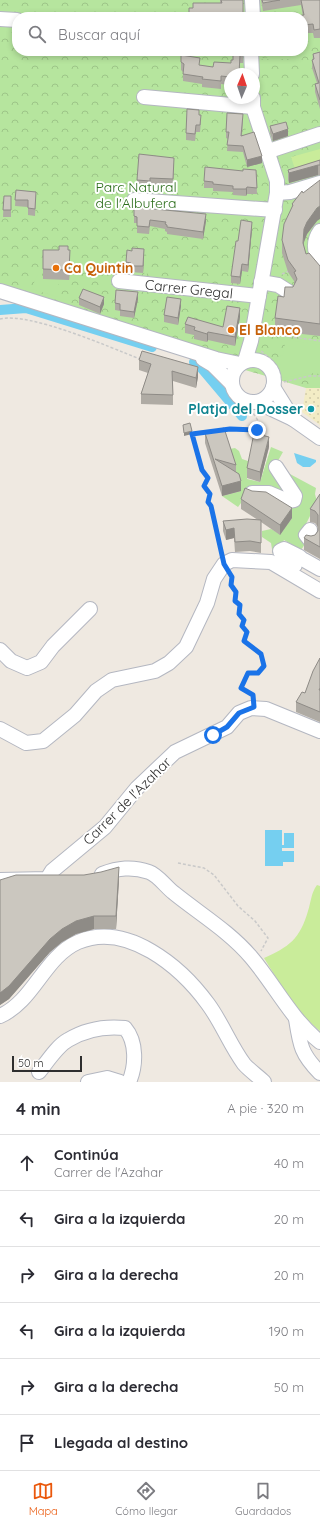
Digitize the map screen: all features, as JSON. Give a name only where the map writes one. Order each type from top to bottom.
[{"type":"street","points":[[252,0],[253,12]]},
{"type":"street","points":[[0,19],[12,20]]},
{"type":"street","points":[[251,56],[252,68]]},
{"type":"street","points":[[144,98],[224,101]]},
{"type":"street","points":[[254,104],[266,152],[277,181],[277,193],[252,336],[242,363],[233,372],[232,384],[234,391],[250,401],[293,419],[320,438]]},
{"type":"street","points":[[266,152],[320,134]]},
{"type":"street","points":[[277,193],[290,192],[320,183]]},
{"type":"street","points":[[134,200],[275,210]]},
{"type":"street","points":[[320,231],[315,240],[315,247],[320,262]]},
{"type":"street","name":"Carrer Gregal","points":[[119,282],[259,296]]},
{"type":"street","points":[[261,282],[278,285],[289,292]]},
{"type":"street","points":[[0,291],[216,359],[242,363],[253,360],[260,362],[270,369],[274,381],[293,419]]},
{"type":"street","points":[[252,336],[260,362]]},
{"type":"street","points":[[190,351],[213,365],[232,384]]},
{"type":"street","points":[[250,401],[267,397],[277,385]]},
{"type":"street","points":[[252,492],[269,492],[288,501],[294,500],[295,496],[276,467]]},
{"type":"street","points":[[0,729],[26,743],[43,741],[75,715],[96,691],[112,680],[155,671],[169,663],[186,647],[207,602],[214,579],[224,564],[232,560],[272,562],[320,591]]},
{"type":"street","points":[[320,569],[300,562],[320,580]]},
{"type":"street","points":[[0,650],[11,661],[27,668],[41,662],[53,646],[90,609]]},
{"type":"street","points":[[254,707],[266,709],[320,731]]},
{"type":"street","name":"Carrer de l'Azahar","points":[[47,879],[52,871],[105,827],[137,788],[175,752],[227,727],[239,713],[254,707]]},
{"type":"street","points":[[91,877],[119,868],[136,868],[151,872],[173,893],[236,942],[251,958],[296,1019],[320,1042]]},
{"type":"street","points":[[0,880],[61,879]]},
{"type":"street","points":[[0,1016],[26,997],[62,952],[79,942],[100,937],[120,938],[148,947],[189,982],[207,1002],[222,1023],[245,1064],[264,1082]]},
{"type":"street","points":[[296,1019],[299,1043],[307,1060],[320,1073]]},
{"type":"street","points":[[39,1072],[67,1040],[99,1027],[126,1028],[131,1035],[134,1053],[132,1074],[129,1082]]},
{"type":"street","points":[[88,1082],[107,1078],[120,1082]]},
{"type":"path","points":[[278,276],[291,270]]},
{"type":"path","points":[[0,319],[22,318],[83,338],[142,360]]},
{"type":"path","points":[[252,336],[320,340]]},
{"type":"path","points":[[277,385],[309,376],[320,376]]},
{"type":"path","points":[[222,430],[260,429],[261,426],[250,401]]},
{"type":"path","points":[[215,431],[192,434],[202,470],[208,478],[204,486],[210,494],[208,502],[211,506],[224,564],[232,577],[231,585],[236,592],[235,601],[240,605],[239,614],[244,620],[242,626],[247,632],[244,641],[261,654],[264,666],[258,673],[248,673],[241,688],[253,695],[254,707]]},
{"type":"path","points":[[178,863],[204,868],[214,875],[238,906],[255,921],[268,938],[260,953],[251,958]]},
{"type":"green space","name":"Parc Natural de l'Albufera","points":[[0,0],[320,0],[320,388],[306,388],[0,297]]},
{"type":"green space","points":[[279,56],[304,56],[302,59],[255,59]]},
{"type":"green space","points":[[245,113],[249,117],[253,132],[248,135],[243,115]]},
{"type":"green space","points":[[320,149],[320,164],[296,172],[291,157]]},
{"type":"green space","points":[[126,243],[151,245],[146,280],[141,280],[141,276],[144,276],[147,248],[139,245],[125,247]]},
{"type":"green space","points":[[251,254],[258,254],[254,277],[247,275],[245,276],[244,286],[240,286],[242,271],[248,272]]},
{"type":"green space","points":[[38,274],[42,274],[42,281],[58,281],[58,297],[31,289]]},
{"type":"green space","points":[[276,338],[320,345],[320,374],[309,373],[283,378],[280,364],[274,359],[283,355],[285,345]]},
{"type":"green space","points":[[271,447],[283,452],[275,466],[316,488],[315,494],[317,502],[304,528],[313,532],[301,550],[284,540],[275,555],[273,555],[271,543],[262,537],[262,531],[271,529],[280,534],[292,518],[250,491],[238,507],[222,496],[241,491],[229,449],[235,448],[239,451],[242,459],[248,461],[247,479],[260,482]]},
{"type":"green space","points":[[317,885],[320,886],[320,1031],[303,1015],[282,988],[264,958],[287,946],[297,935],[305,921],[312,894]]},
{"type":"sand","name":"Platja del Dosser","points":[[306,388],[320,388],[320,425],[302,412]]},
{"type":"water","points":[[294,453],[316,460],[316,462],[310,467],[303,467],[297,463]]},
{"type":"water","points":[[265,830],[282,830],[282,845],[284,845],[284,833],[294,833],[294,848],[282,848],[282,851],[294,851],[294,862],[283,862],[283,866],[265,866]]},
{"type":"building","points":[[221,0],[243,0],[243,12],[189,12],[189,8],[193,8],[193,3],[222,3]]},
{"type":"building","points":[[262,0],[280,0],[263,3]]},
{"type":"building","points":[[301,0],[320,0],[320,29],[314,30],[313,24],[308,24],[308,12],[303,12]]},
{"type":"building","points":[[320,52],[320,100],[315,84],[319,83],[312,60],[314,59],[313,54]]},
{"type":"building","points":[[181,56],[200,58],[199,65],[213,67],[214,62],[231,63],[231,60],[233,60],[233,56],[240,56],[239,68],[224,68],[224,76],[221,76],[221,81],[202,79],[203,77],[183,74],[184,64],[181,62]]},
{"type":"building","points":[[187,109],[199,110],[199,115],[201,115],[200,125],[196,125],[195,134],[186,133]]},
{"type":"building","points":[[227,113],[243,114],[241,136],[254,132],[262,156],[247,160],[243,146],[227,145],[229,132],[226,132]]},
{"type":"building","points":[[286,122],[288,129],[273,134],[270,126]]},
{"type":"building","points":[[139,154],[174,158],[173,179],[150,178],[150,181],[137,180]]},
{"type":"building","points":[[320,160],[320,165],[289,173],[288,170]]},
{"type":"building","points":[[205,167],[243,171],[243,169],[256,170],[257,188],[247,187],[246,189],[233,189],[233,186],[213,184],[213,182],[204,181]]},
{"type":"building","points":[[320,180],[320,206],[307,222],[304,229],[303,243],[306,254],[309,253],[320,266],[320,324],[275,318],[278,296],[284,297],[285,287],[293,287],[297,279],[294,272],[296,271],[288,260],[282,240],[284,224],[293,205],[292,204],[302,191],[303,193]]},
{"type":"building","points":[[16,190],[36,192],[35,209],[28,208],[28,200],[15,200]]},
{"type":"building","points":[[4,196],[11,196],[11,210],[3,210]]},
{"type":"building","points":[[134,207],[206,214],[203,232],[167,227],[165,224],[166,222],[150,220],[149,227],[137,226],[137,217],[134,216]]},
{"type":"building","points":[[241,220],[252,222],[248,265],[242,264],[240,277],[231,276],[236,241],[238,241]]},
{"type":"building","points":[[59,246],[68,246],[68,250],[70,250],[69,270],[43,269],[43,250],[59,250]]},
{"type":"building","points":[[132,248],[144,249],[143,266],[131,266],[131,263],[126,262],[127,250],[132,251]]},
{"type":"building","points":[[83,289],[104,297],[100,307],[79,298]]},
{"type":"building","points":[[116,290],[138,292],[134,312],[120,310],[120,304],[115,303]]},
{"type":"building","points":[[167,297],[181,299],[178,318],[164,315]]},
{"type":"building","points":[[227,306],[240,308],[235,337],[208,332],[207,334],[194,330],[195,327],[185,324],[188,317],[223,327]]},
{"type":"building","points":[[142,351],[198,367],[196,378],[172,371],[173,395],[141,394],[151,364],[139,360]]},
{"type":"building","points":[[190,423],[192,431],[184,433],[183,425]]},
{"type":"building","points":[[224,428],[236,465],[215,459],[239,474],[241,481],[222,486],[205,433]]},
{"type":"building","points":[[254,433],[269,437],[260,472],[247,468]]},
{"type":"building","points":[[245,488],[252,491],[266,492],[292,508],[280,525],[241,499]]},
{"type":"building","points":[[320,494],[320,547],[304,538],[306,535],[315,535],[318,531],[318,515],[315,511],[310,509]]},
{"type":"building","points":[[247,519],[261,520],[261,543],[250,541],[235,542],[234,528],[226,530],[223,521]]},
{"type":"building","points":[[320,658],[320,712],[296,702],[302,692],[305,693],[313,671]]},
{"type":"building","points":[[119,867],[116,916],[94,916],[76,921],[62,929],[50,939],[9,986],[0,993],[0,880],[16,875],[84,875]]},
{"type":"waterway","points":[[0,310],[26,308],[152,347]]},
{"type":"waterway","points":[[194,362],[199,365],[242,416]]},
{"type":"place","name":"Ca Quintin","points":[[56,268]]},
{"type":"place","name":"El Blanco","points":[[231,330]]},
{"type":"place","name":"Platja del Dosser","points":[[311,409]]},
{"type":"route","points":[[213,735],[227,727],[239,713],[254,707],[253,695],[241,688],[248,673],[258,673],[264,666],[261,654],[244,641],[247,632],[242,626],[244,620],[239,614],[240,605],[235,601],[236,592],[231,585],[232,577],[224,564],[211,506],[208,502],[210,494],[204,486],[208,478],[202,470],[192,434],[230,429],[257,430]]}]
